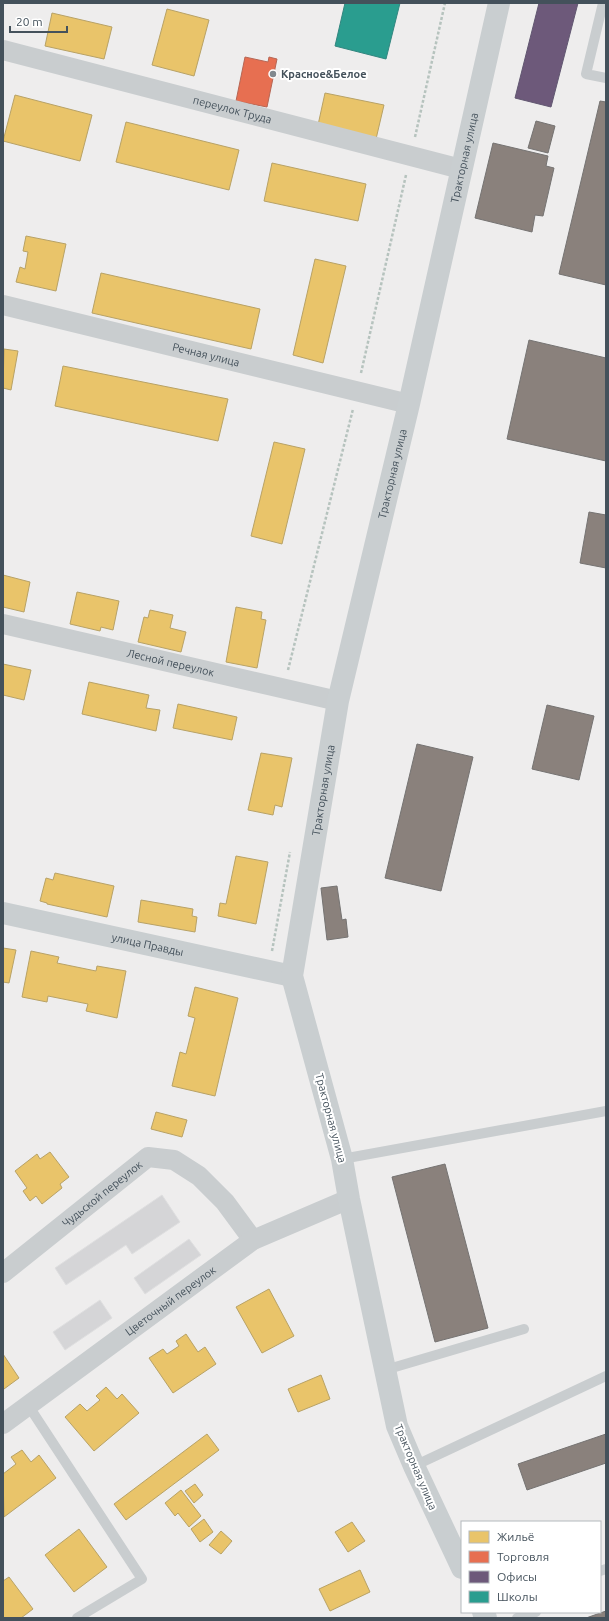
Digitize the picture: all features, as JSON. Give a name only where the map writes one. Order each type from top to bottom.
[{"type":"street","name":"Тракторная улица","points":[[461,1566],[397,1426],[349,1199],[342,1159],[292,976],[338,701],[409,404],[499,3]]},
{"type":"street","name":"переулок Труда","points":[[3,50],[461,169]]},
{"type":"street","name":"Речная улица","points":[[3,305],[409,404]]},
{"type":"street","name":"Лесной переулок","points":[[3,624],[338,701]]},
{"type":"street","name":"улица Правды","points":[[3,913],[292,976]]},
{"type":"street","name":"Чудьской переулок","points":[[3,1272],[148,1157],[174,1160],[199,1176],[225,1202],[253,1240]]},
{"type":"street","name":"Цветочный переулок","points":[[3,1424],[253,1240],[349,1199]]},
{"type":"lane","points":[[603,3],[586,74],[606,78]]},
{"type":"lane","points":[[342,1159],[606,1111]]},
{"type":"lane","points":[[385,1370],[524,1329]]},
{"type":"lane","points":[[414,1466],[606,1376]]},
{"type":"lane","points":[[28,1405],[142,1579],[77,1618]]},
{"type":"lane","points":[[517,1618],[533,1613]]},
{"type":"path","points":[[284,688],[357,392],[445,3]]},
{"type":"path","points":[[272,953],[291,850]]},
{"type":"building: Жильё","points":[[167,9],[209,20],[194,76],[152,65]]},
{"type":"building: Жильё","points":[[52,13],[112,27],[104,59],[45,46]]},
{"type":"building: Жильё","points":[[325,93],[384,105],[376,139],[318,125]]},
{"type":"building: Жильё","points":[[15,95],[92,115],[80,161],[3,141]]},
{"type":"building: Жильё","points":[[126,122],[239,150],[229,190],[116,162]]},
{"type":"building: Жильё","points":[[272,163],[366,184],[358,221],[264,201]]},
{"type":"building: Жильё","points":[[26,236],[66,244],[56,291],[16,282],[20,267],[25,269],[28,252],[23,251]]},
{"type":"building: Жильё","points":[[315,259],[346,266],[323,363],[293,355]]},
{"type":"building: Жильё","points":[[101,273],[260,309],[251,349],[92,313]]},
{"type":"building: Жильё","points":[[4,349],[18,351],[11,390],[3,388]]},
{"type":"building: Жильё","points":[[63,366],[228,399],[218,441],[55,406]]},
{"type":"building: Жильё","points":[[274,442],[305,449],[282,544],[251,536]]},
{"type":"building: Жильё","points":[[3,575],[30,582],[24,612],[3,607]]},
{"type":"building: Жильё","points":[[77,592],[119,601],[113,630],[101,627],[100,631],[70,624]]},
{"type":"building: Жильё","points":[[236,607],[262,612],[261,619],[266,620],[257,668],[226,662]]},
{"type":"building: Жильё","points":[[150,610],[173,615],[170,628],[186,632],[181,652],[138,642],[144,617],[148,618]]},
{"type":"building: Жильё","points":[[3,664],[31,670],[24,700],[3,695]]},
{"type":"building: Жильё","points":[[89,682],[149,695],[146,708],[160,710],[156,731],[82,714]]},
{"type":"building: Жильё","points":[[178,704],[237,717],[232,740],[173,728]]},
{"type":"building: Жильё","points":[[261,753],[292,758],[282,807],[275,805],[273,815],[248,810]]},
{"type":"building: Жильё","points":[[236,856],[268,862],[256,924],[218,916],[220,903],[226,904]]},
{"type":"building: Жильё","points":[[55,873],[114,886],[107,917],[47,904],[40,901],[46,878],[53,880]]},
{"type":"building: Жильё","points":[[141,900],[193,909],[192,916],[197,917],[195,932],[138,922]]},
{"type":"building: Жильё","points":[[3,948],[16,950],[9,983],[3,982]]},
{"type":"building: Жильё","points":[[31,951],[59,957],[57,963],[96,971],[97,966],[126,971],[117,1018],[86,1011],[88,1004],[48,996],[47,1002],[22,997]]},
{"type":"building: Жильё","points":[[195,987],[238,998],[215,1096],[172,1086],[180,1052],[186,1054],[195,1018],[188,1016]]},
{"type":"building: Жильё","points":[[156,1112],[187,1120],[182,1137],[151,1129]]},
{"type":"building: Жильё","points":[[50,1152],[69,1177],[60,1184],[62,1188],[42,1204],[36,1196],[30,1201],[23,1191],[27,1188],[15,1171],[37,1154],[40,1159]]},
{"type":"building: Жильё","points":[[269,1289],[294,1336],[262,1353],[236,1307]]},
{"type":"building: Жильё","points":[[186,1334],[198,1352],[205,1347],[216,1364],[173,1393],[149,1358],[163,1349],[167,1354],[179,1346],[176,1341]]},
{"type":"building: Жильё","points":[[3,1354],[19,1378],[4,1389],[3,1387]]},
{"type":"building: Жильё","points":[[321,1375],[330,1399],[298,1412],[288,1389]]},
{"type":"building: Жильё","points":[[106,1387],[117,1399],[122,1394],[139,1413],[94,1451],[65,1417],[80,1404],[87,1411],[100,1400],[96,1396]]},
{"type":"building: Жильё","points":[[207,1434],[219,1450],[126,1520],[114,1504]]},
{"type":"building: Жильё","points":[[22,1450],[31,1462],[39,1455],[56,1478],[4,1517],[3,1474],[16,1464],[11,1457]]},
{"type":"building: Жильё","points":[[195,1484],[203,1495],[194,1503],[185,1491]]},
{"type":"building: Жильё","points":[[181,1490],[201,1516],[189,1527],[178,1513],[175,1516],[165,1503]]},
{"type":"building: Жильё","points":[[204,1519],[213,1532],[200,1542],[191,1529]]},
{"type":"building: Жильё","points":[[352,1522],[365,1541],[348,1552],[335,1532]]},
{"type":"building: Жильё","points":[[79,1529],[107,1567],[74,1592],[45,1555]]},
{"type":"building: Жильё","points":[[221,1531],[232,1541],[221,1554],[209,1545]]},
{"type":"building: Жильё","points":[[360,1570],[370,1592],[330,1611],[319,1589]]},
{"type":"building: Жильё","points":[[9,1577],[33,1609],[21,1618],[3,1618],[3,1581]]},
{"type":"building: Торговля","points":[[245,57],[268,62],[269,57],[277,59],[267,107],[236,101]]},
{"type":"building: Офисы","points":[[539,3],[578,3],[551,107],[515,98]]},
{"type":"building: Школы","points":[[345,3],[400,3],[386,59],[335,46]]},
{"type":"building: Промзона","points":[[600,101],[606,102],[606,285],[559,274]]},
{"type":"building: Промзона","points":[[536,121],[555,126],[548,153],[528,148]]},
{"type":"building: Промзона","points":[[493,143],[548,156],[546,166],[554,168],[543,216],[535,215],[532,232],[475,218]]},
{"type":"building: Промзона","points":[[529,340],[606,358],[606,461],[507,439]]},
{"type":"building: Промзона","points":[[589,512],[606,515],[606,568],[580,563]]},
{"type":"building: Промзона","points":[[547,705],[594,716],[579,780],[532,769]]},
{"type":"building: Промзона","points":[[417,744],[473,757],[441,891],[385,878]]},
{"type":"building: Промзона","points":[[337,886],[342,920],[346,919],[348,937],[327,940],[321,888]]},
{"type":"building: Промзона","points":[[445,1164],[488,1328],[435,1342],[392,1177]]},
{"type":"building: Промзона","points":[[606,1434],[606,1463],[527,1490],[518,1464]]},
{"type":"building: Промзона","points":[[606,1611],[606,1618],[586,1618],[601,1613]]},
{"type":"building: Прочее","points":[[162,1195],[180,1222],[132,1254],[126,1245],[66,1285],[55,1268]]},
{"type":"building: Прочее","points":[[189,1239],[201,1255],[145,1294],[134,1278]]},
{"type":"building: Прочее","points":[[100,1300],[112,1318],[65,1350],[53,1332]]},
{"type":"place","name":"Красное&Белое","points":[[273,74]]}]
